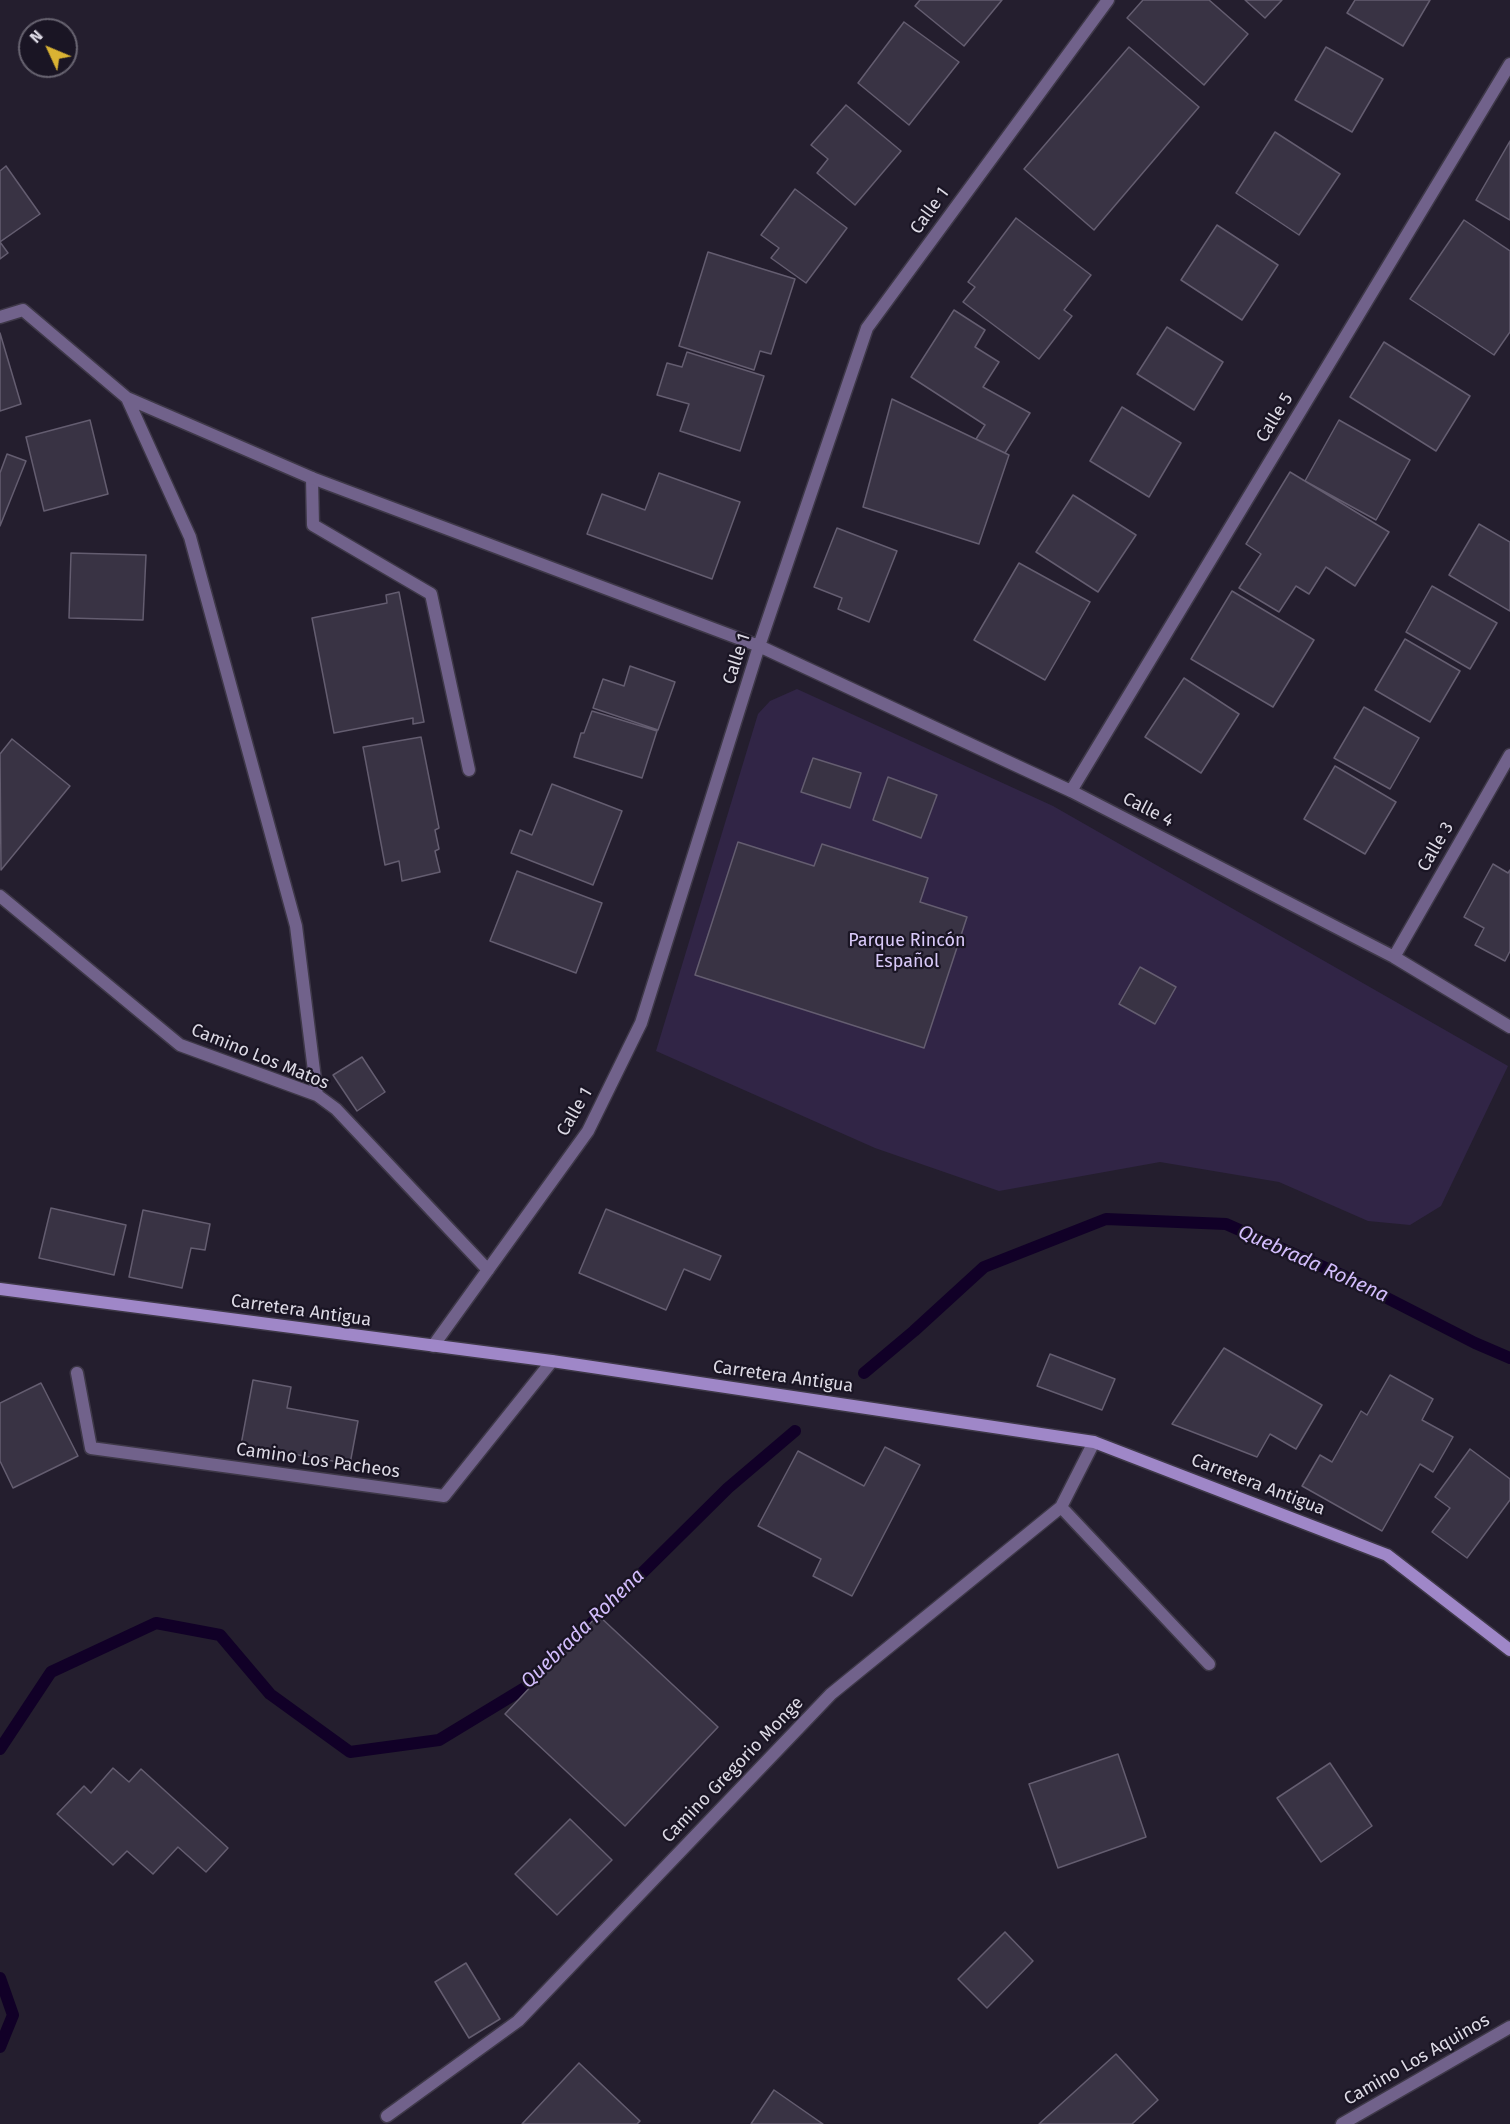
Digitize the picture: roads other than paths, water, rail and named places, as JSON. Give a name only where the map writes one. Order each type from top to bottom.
[{"type":"street","name":"Calle 1","points":[[433,1347],[588,1131],[641,1023],[759,646],[867,328],[1108,0]]},
{"type":"street","name":"Calle 5","points":[[1071,791],[1510,64]]},
{"type":"street","points":[[0,317],[23,310],[127,398],[190,537],[296,926],[317,1095]]},
{"type":"street","name":"Calle 4","points":[[127,398],[312,478],[759,646],[1071,791],[1394,957],[1510,1027]]},
{"type":"street","points":[[312,478],[313,525],[431,594],[469,770]]},
{"type":"street","name":"Calle 3","points":[[1394,957],[1510,754]]},
{"type":"street","name":"Camino Los Matos","points":[[0,896],[180,1045],[317,1095],[336,1109],[488,1270]]},
{"type":"street","name":"Carretera Antigua","points":[[0,1289],[552,1361],[1094,1442],[1388,1555],[1510,1650]]},
{"type":"street","name":"Camino Los Pacheos","points":[[77,1373],[91,1448],[444,1496],[552,1361]]},
{"type":"street","name":"Camino Gregorio Monge","points":[[387,2116],[518,2020],[831,1695],[1061,1507],[1094,1442]]},
{"type":"street","points":[[1061,1507],[1209,1664]]},
{"type":"street","name":"Camino Los Aquinos","points":[[1342,2124],[1510,2027]]},
{"type":"waterway","name":"Quebrada Rohena","points":[[864,1373],[984,1267],[1106,1219],[1226,1224],[1344,1276],[1475,1343],[1510,1358]]},
{"type":"waterway","name":"Quebrada Rohena","points":[[0,1749],[51,1672],[156,1623],[220,1635],[270,1694],[350,1752],[439,1740],[528,1686],[728,1488],[795,1431]]},
{"type":"waterway","name":"Quebrada Rohena","points":[[0,1978],[13,2015],[0,2047]]},
{"type":"park label","name":"Parque Rincón Español","points":[[907,951]]}]
